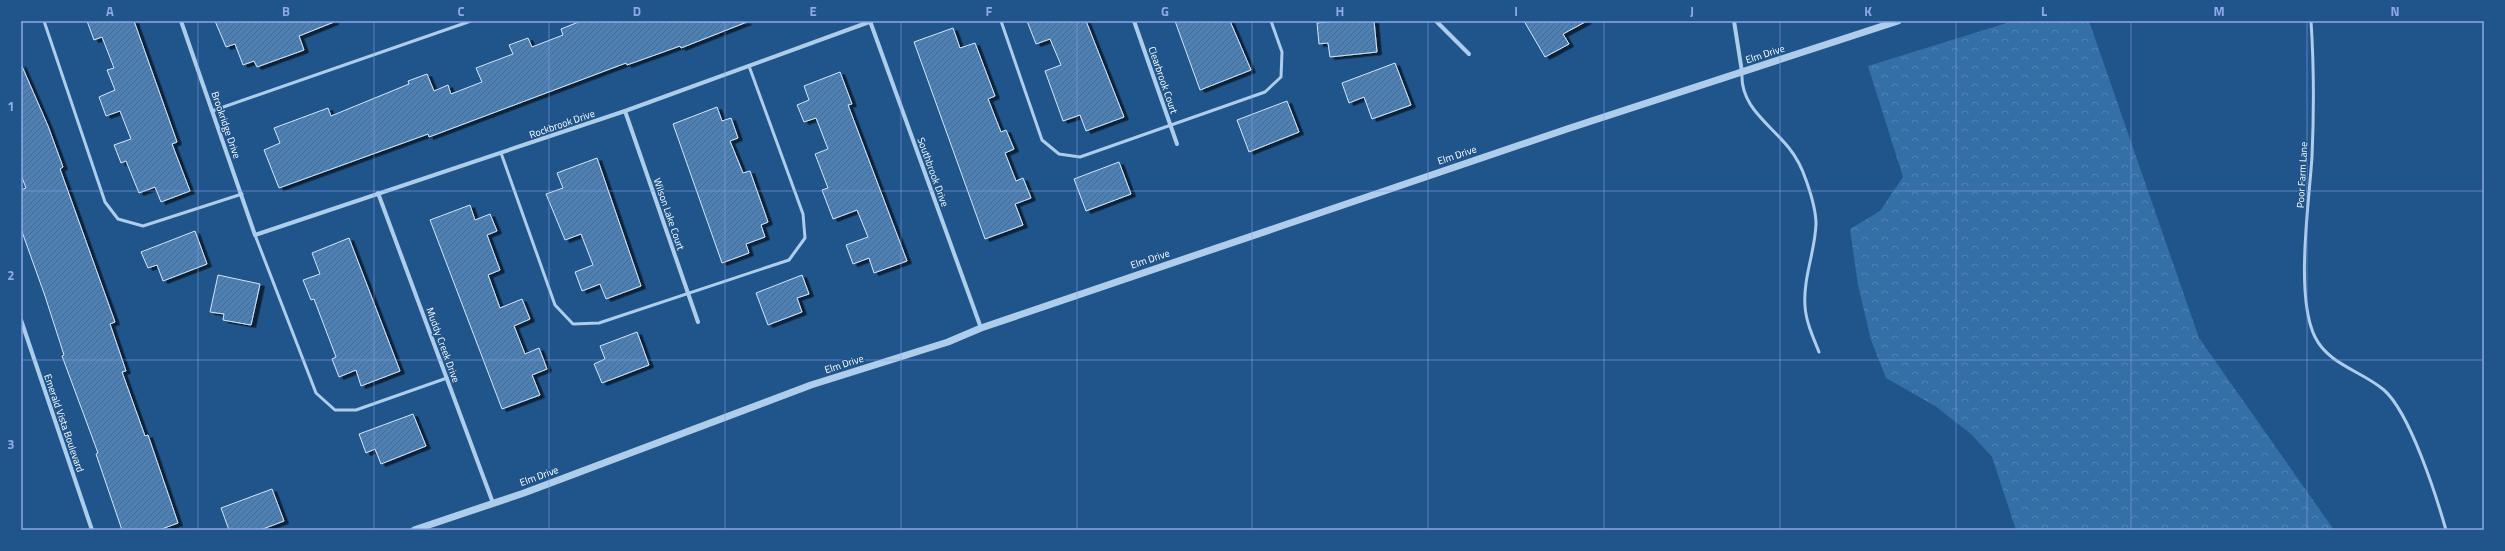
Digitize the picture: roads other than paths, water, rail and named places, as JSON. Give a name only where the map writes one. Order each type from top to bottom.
[{"type":"street","name":"Brookridge Drive","points":[[181,21],[256,235]]},
{"type":"street","name":"Rockbrook Drive","points":[[256,235],[625,111],[871,21]]},
{"type":"street","name":"Southbrook Drive","points":[[871,21],[980,328]]},
{"type":"street","name":"Clearbrook Court","points":[[1134,21],[1177,144]]},
{"type":"street","points":[[1436,21],[1469,54]]},
{"type":"street","points":[[1734,21],[1742,72]]},
{"type":"street","name":"Elm Drive","points":[[414,530],[493,503],[811,385],[948,342],[980,328],[1263,230],[1898,21]]},
{"type":"street","name":"Wilson Lake Court","points":[[625,111],[698,322]]},
{"type":"street","name":"Muddy Creek Drive","points":[[378,193],[493,503]]},
{"type":"street","name":"Emerald Vista Boulevard","points":[[21,320],[92,530]]},
{"type":"lane","points":[[44,21],[105,202],[118,219],[144,226],[242,194]]},
{"type":"lane","points":[[212,111],[471,21]]},
{"type":"lane","points":[[1001,21],[1042,140],[1059,154],[1080,157],[1265,92],[1281,77],[1282,52],[1271,21]]},
{"type":"lane","name":"Poor Farm Lane","points":[[2310,21],[2314,72],[2305,293],[2312,329],[2315,338],[2329,354],[2338,362],[2378,386],[2396,404],[2416,445],[2446,530]]},
{"type":"lane","points":[[501,153],[555,305],[573,324],[600,323],[789,260],[805,238],[803,214],[749,66]]},
{"type":"lane","points":[[1742,72],[1741,85],[1752,108],[1788,147],[1799,163],[1815,213],[1816,226],[1806,280],[1805,305],[1809,327],[1819,352]]},
{"type":"lane","points":[[256,235],[316,393],[335,410],[356,410],[447,378]]}]
